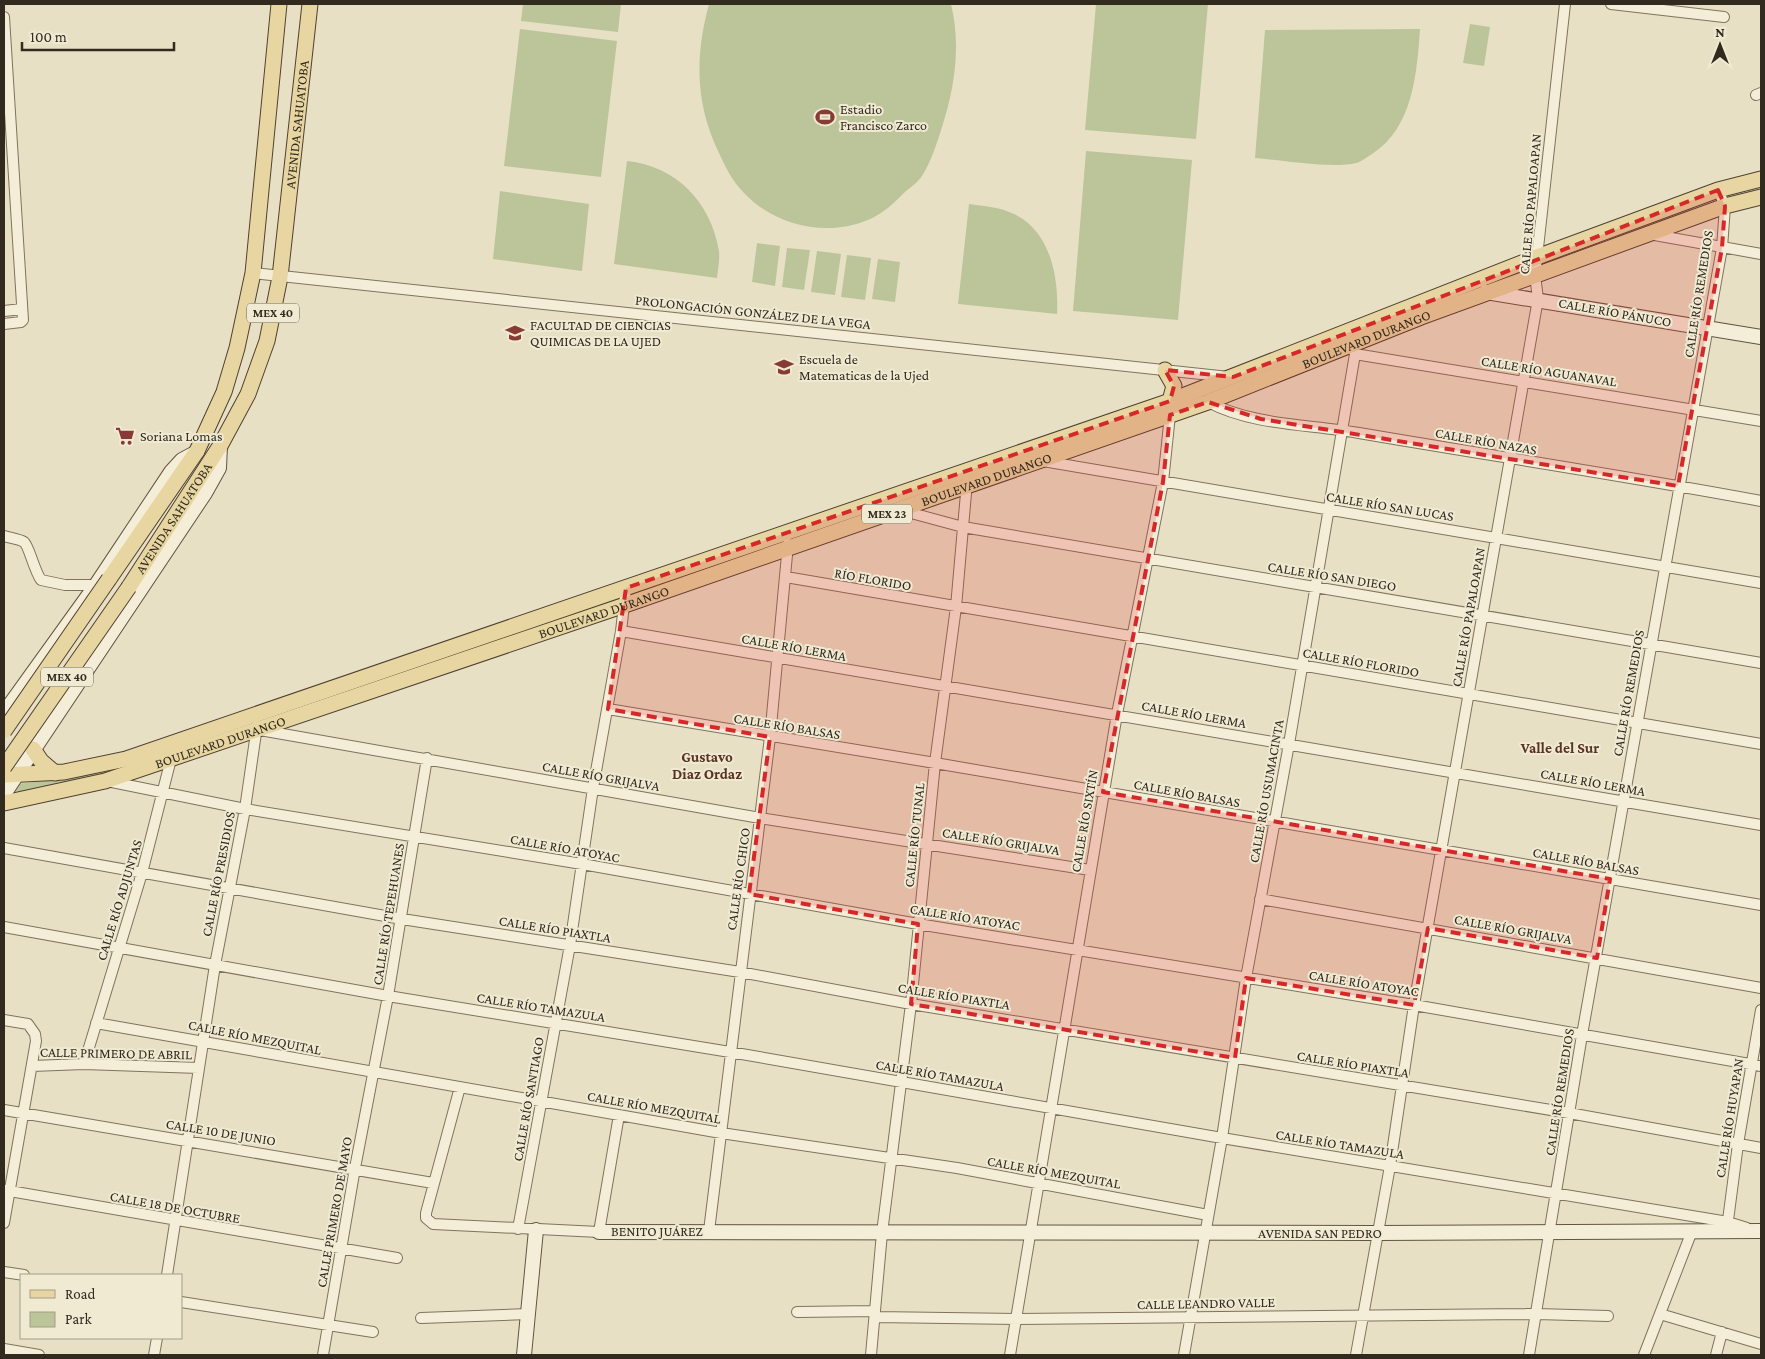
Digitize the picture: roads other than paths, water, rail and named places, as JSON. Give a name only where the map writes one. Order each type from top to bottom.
[{"type":"main road","name":"AVENIDA SAHUATOBA","points":[[4,731],[103,582],[197,451],[224,392],[253,273],[280,4]]},
{"type":"main road","name":"AVENIDA SAHUATOBA","points":[[8,772],[133,592],[220,446],[248,394],[264,350],[280,277],[310,4]]},
{"type":"main road","name":"BOULEVARD DURANGO","points":[[4,803],[28,800],[105,781],[1042,461],[1170,408],[1233,377],[1351,344],[1469,284],[1537,257],[1718,190],[1761,179]]},
{"type":"main road","name":"BOULEVARD DURANGO","points":[[8,772],[55,772],[118,761],[1015,454],[1170,408],[1208,402],[1351,344],[1536,275],[1725,206],[1761,197]]},
{"type":"main road","points":[[1165,370],[1174,386],[1170,408]]},
{"type":"main road","points":[[36,745],[41,761],[55,772]]},
{"type":"main road","points":[[4,816],[28,800]]},
{"type":"street","name":"CALLE RÍO PAPALOAPAN","points":[[1356,1355],[1390,1166],[1400,1086],[1538,299],[1537,257],[1565,4]]},
{"type":"street","points":[[1611,4],[1724,17]]},
{"type":"street","points":[[4,17],[22,309],[21,322],[4,324]]},
{"type":"street","name":"CALLE RÍO REMEDIOS","points":[[1529,1355],[1650,644],[1722,248],[1725,206],[1718,190]]},
{"type":"street","points":[[1648,234],[1761,254]]},
{"type":"street","name":"PROLONGACIÓN GONZÁLEZ DE LA VEGA","points":[[253,273],[728,325],[926,343],[1233,377],[1248,386]]},
{"type":"street","name":"CALLE RÍO PÁNUCO","points":[[1469,284],[1488,293],[1538,299],[1761,337]]},
{"type":"street","points":[[4,311],[22,309]]},
{"type":"street","name":"CALLE RÍO AGUANAVAL","points":[[1351,344],[1525,381],[1761,421]]},
{"type":"street","name":"CALLE RÍO USUMACINTA","points":[[1184,1355],[1204,1232],[1222,1138],[1246,978],[1289,744],[1328,510],[1341,430],[1351,344]]},
{"type":"street","name":"CALLE RÍO NAZAS","points":[[1208,402],[1225,411],[1242,416],[1341,430],[1761,501]]},
{"type":"street","name":"CALLE RÍO SIXTÍN","points":[[1010,1355],[1103,792],[1163,482],[1170,408]]},
{"type":"street","name":"CALLE RÍO SAN LUCAS","points":[[1015,454],[1042,461],[1496,537],[1761,584]]},
{"type":"street","name":"CALLE RÍO TUNAL","points":[[870,1355],[882,1233],[911,1004],[935,763],[956,607],[967,470]]},
{"type":"street","name":"CALLE RÍO SAN DIEGO","points":[[900,510],[963,527],[1314,588],[1483,614],[1761,663]]},
{"type":"street","name":"CALLE RÍO CHICO","points":[[709,1231],[749,894],[770,737],[789,530]]},
{"type":"street","points":[[4,536],[25,543],[33,568],[42,580],[65,585],[103,582],[118,583],[131,589],[133,592],[36,745],[8,772],[4,794]]},
{"type":"street","name":"RÍO FLORIDO","points":[[786,577],[956,607]]},
{"type":"street","points":[[36,745],[18,732],[6,710],[103,582]]},
{"type":"street","name":"CALLE RÍO SANTIAGO","points":[[518,1229],[570,945],[593,788],[622,631],[626,588]]},
{"type":"street","name":"CALLE RÍO FLORIDO","points":[[956,607],[1761,744]]},
{"type":"street","name":"CALLE RÍO LERMA","points":[[622,631],[1761,825]]},
{"type":"street","name":"CALLE RÍO BALSAS","points":[[608,709],[935,763],[1761,906]]},
{"type":"street","name":"CALLE RÍO PRESIDIOS","points":[[167,1274],[215,965],[245,809],[258,712]]},
{"type":"street","name":"CALLE RÍO GRIJALVA","points":[[257,729],[760,818],[1090,870]]},
{"type":"street","name":"CALLE RÍO ADJUNTAS","points":[[84,1064],[142,873],[164,794],[174,741]]},
{"type":"street","name":"CALLE RÍO TEPEHUANES","points":[[373,1073],[402,919],[427,758]]},
{"type":"street","name":"CALLE RÍO ATOYAC","points":[[105,781],[245,809],[582,864],[918,924],[1414,1005],[1756,1065]]},
{"type":"street","name":"CALLE RÍO PIAXTLA","points":[[5,851],[231,888],[402,919],[740,972],[911,1004],[1569,1113],[1761,1148]]},
{"type":"street","name":"CALLE RÍO GRIJALVA","points":[[1260,899],[1761,988]]},
{"type":"street","name":"CALLE RÍO TAMAZULA","points":[[4,927],[388,996],[730,1052],[1222,1138],[1556,1192],[1727,1227]]},
{"type":"street","name":"CALLE RÍO HUYAPAN","points":[[1727,1227],[1738,1144],[1756,1065],[1761,1010]]},
{"type":"street","points":[[4,1020],[28,1024],[35,1034],[32,1066],[7,1191],[4,1223]]},
{"type":"street","name":"CALLE RÍO MEZQUITAL","points":[[96,1024],[204,1041],[373,1073],[541,1100],[619,1115],[1038,1182],[1208,1215]]},
{"type":"street","name":"CALLE PRIMERO DE ABRIL","points":[[32,1066],[84,1064],[199,1068]]},
{"type":"street","name":"CALLE PRIMERO DE MAYO","points":[[323,1355],[373,1073]]},
{"type":"street","points":[[433,1183],[460,1087]]},
{"type":"street","name":"CALLE 10 DE JUNIO","points":[[4,1110],[355,1168],[433,1183]]},
{"type":"street","points":[[599,1232],[619,1115]]},
{"type":"street","name":"BENITO JUÁREZ","points":[[433,1183],[426,1213],[426,1218],[433,1224],[599,1232],[882,1233]]},
{"type":"street","name":"CALLE 18 DE OCTUBRE","points":[[7,1191],[397,1258]]},
{"type":"street","name":"AVENIDA SAN PEDRO","points":[[882,1233],[1377,1233],[1692,1230],[1727,1227],[1759,1231]]},
{"type":"street","points":[[524,1355],[536,1230]]},
{"type":"street","points":[[1644,1355],[1692,1230]]},
{"type":"street","points":[[4,1272],[20,1274]]},
{"type":"street","points":[[182,1302],[373,1332]]},
{"type":"street","name":"CALLE LEANDRO VALLE","points":[[797,1312],[1017,1319],[1537,1314],[1608,1316]]},
{"type":"street","points":[[421,1318],[528,1314]]},
{"type":"street","points":[[1660,1314],[1761,1344]]},
{"type":"street","points":[[1716,1355],[1722,1332]]},
{"type":"street","points":[[154,1355],[157,1339]]},
{"type":"street","points":[[4,1349],[39,1355]]},
{"type":"place","name":"Estadio Francisco Zarco","points":[[825,117]]},
{"type":"place","name":"FACULTAD DE CIENCIAS QUIMICAS DE LA UJED","points":[[515,333]]},
{"type":"place","name":"Escuela de Matematicas de la Ujed","points":[[784,367]]},
{"type":"place","name":"Soriana Lomas","points":[[125,436]]},
{"type":"district","name":"Valle del Sur","points":[[1560,748]]},
{"type":"district","name":"Gustavo Diaz Ordaz","points":[[707,766]]}]
